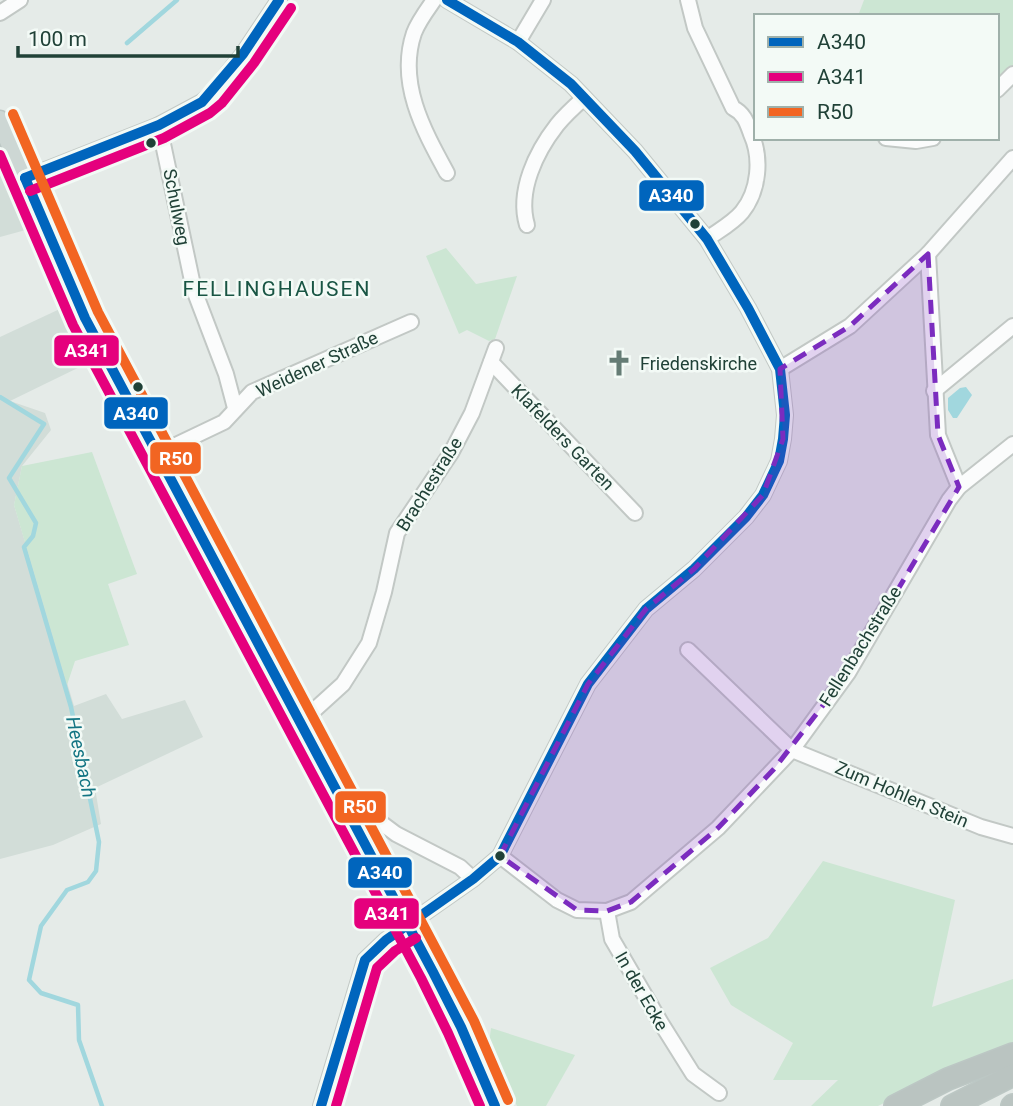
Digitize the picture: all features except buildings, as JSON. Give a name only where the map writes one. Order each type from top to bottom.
[{"type":"highway","points":[[895,1106],[948,1079],[1013,1054]]},
{"type":"highway","points":[[952,1106],[1013,1075]]},
{"type":"main road","points":[[0,120],[85,318],[461,1027],[495,1106]]},
{"type":"street","points":[[0,13],[20,0]]},
{"type":"street","points":[[25,178],[188,111],[211,94],[279,0]]},
{"type":"street","points":[[434,0],[415,30],[409,51],[409,72],[424,129],[447,173]]},
{"type":"street","points":[[321,1106],[365,960],[386,940],[500,856],[588,684],[646,609],[694,569],[746,517],[763,495],[779,461],[783,439],[785,415],[780,369],[707,239],[635,151],[571,84],[519,42],[447,0]]},
{"type":"street","points":[[519,42],[543,0]]},
{"type":"street","points":[[688,0],[701,40],[733,108],[740,112],[745,120],[757,153],[758,167],[751,196],[741,212],[707,239]]},
{"type":"street","points":[[999,88],[1013,74]]},
{"type":"street","points":[[527,225],[524,197],[532,170],[558,124],[584,98]]},
{"type":"street","name":"Schulweg","points":[[159,125],[194,290],[226,374],[235,408]]},
{"type":"street","points":[[780,369],[850,326],[928,254],[1013,158]]},
{"type":"street","points":[[928,254],[938,435],[959,487]]},
{"type":"street","name":"Weidener Straße","points":[[157,454],[224,422],[252,392],[411,322]]},
{"type":"street","points":[[934,391],[1013,326]]},
{"type":"street","name":"Klafelders Garten","points":[[493,355],[635,513]]},
{"type":"street","name":"Brachestraße","points":[[300,723],[344,684],[369,643],[397,533],[451,453],[472,413],[493,355]]},
{"type":"street","name":"Fellenbachstraße","points":[[607,911],[631,902],[718,828],[792,750],[848,673],[949,500],[959,487],[1013,444]]},
{"type":"street","points":[[688,650],[792,750]]},
{"type":"street","name":"Zum Hohlen Stein","points":[[792,750],[981,827],[1013,836]]},
{"type":"street","points":[[349,816],[363,811],[368,813],[396,834],[460,867],[473,878]]},
{"type":"street","points":[[500,856],[557,900],[577,909],[607,911]]},
{"type":"street","name":"In der Ecke","points":[[607,911],[612,939],[661,1023],[693,1074],[719,1093]]},
{"type":"highlighted area","points":[[928,254],[938,435],[959,487],[848,673],[774,769],[718,828],[631,902],[607,911],[577,910],[500,856],[588,684],[646,609],[694,569],[763,495],[783,439],[780,369],[850,326]]},
{"type":"shaded area","points":[[0,145],[33,228],[0,237]]},
{"type":"shaded area","points":[[64,307],[90,362],[10,401],[45,413],[51,430],[22,466],[14,505],[74,706],[106,694],[122,719],[185,700],[203,737],[95,788],[101,824],[53,845],[0,859],[0,337]]},
{"type":"green space","points":[[864,0],[1013,0],[1013,76],[999,86],[999,14],[859,14]]},
{"type":"green space","points":[[446,248],[476,284],[517,276],[495,339],[489,341],[467,330],[459,334],[426,256]]},
{"type":"green space","points":[[92,452],[137,574],[108,584],[129,645],[75,661],[67,685],[14,505],[22,466]]},
{"type":"green space","points":[[823,861],[955,900],[932,1007],[1013,979],[1013,1045],[966,1062],[878,1106],[811,1106],[838,1080],[773,1080],[793,1043],[731,1005],[710,968],[768,938]]},
{"type":"green space","points":[[491,1028],[575,1055],[546,1106],[517,1106],[489,1043]]},
{"type":"water","points":[[966,387],[972,395],[957,418],[953,418],[948,410],[948,398],[960,388]]},
{"type":"waterway","points":[[127,43],[177,0]]},
{"type":"waterway","name":"Heesbach","points":[[0,397],[44,424],[9,478],[36,523],[33,536],[24,547],[71,707],[99,842],[96,871],[88,882],[67,890],[41,926],[29,980],[41,993],[78,1005],[79,1040],[102,1106]]},
{"type":"transit line","name":"A340","points":[[25,178],[159,125],[202,102],[243,54],[279,0]]},
{"type":"transit line","name":"A340","points":[[321,1106],[365,960],[386,940],[473,879],[500,856],[588,684],[646,609],[694,569],[746,517],[763,495],[779,461],[783,439],[785,415],[780,369],[707,239],[635,151],[571,84],[518,42],[447,0]]},
{"type":"transit line","name":"A341","points":[[30,191],[164,138],[210,113],[222,103],[254,63],[291,8]]},
{"type":"transit line","name":"R50","points":[[13,114],[98,312],[474,1021],[508,1100]]},
{"type":"transit line","name":"A341","points":[[0,155],[73,325],[421,978],[480,1106]]},
{"type":"transit line","name":"A340","points":[[25,178],[85,318],[433,972],[461,1027],[495,1106]]},
{"type":"transit line","name":"A341","points":[[336,1106],[377,968],[395,951],[416,938]]},
{"type":"place","name":"Friedenskirche","points":[[619,363]]},
{"type":"district","name":"FELLINGHAUSEN","points":[[277,289]]}]
